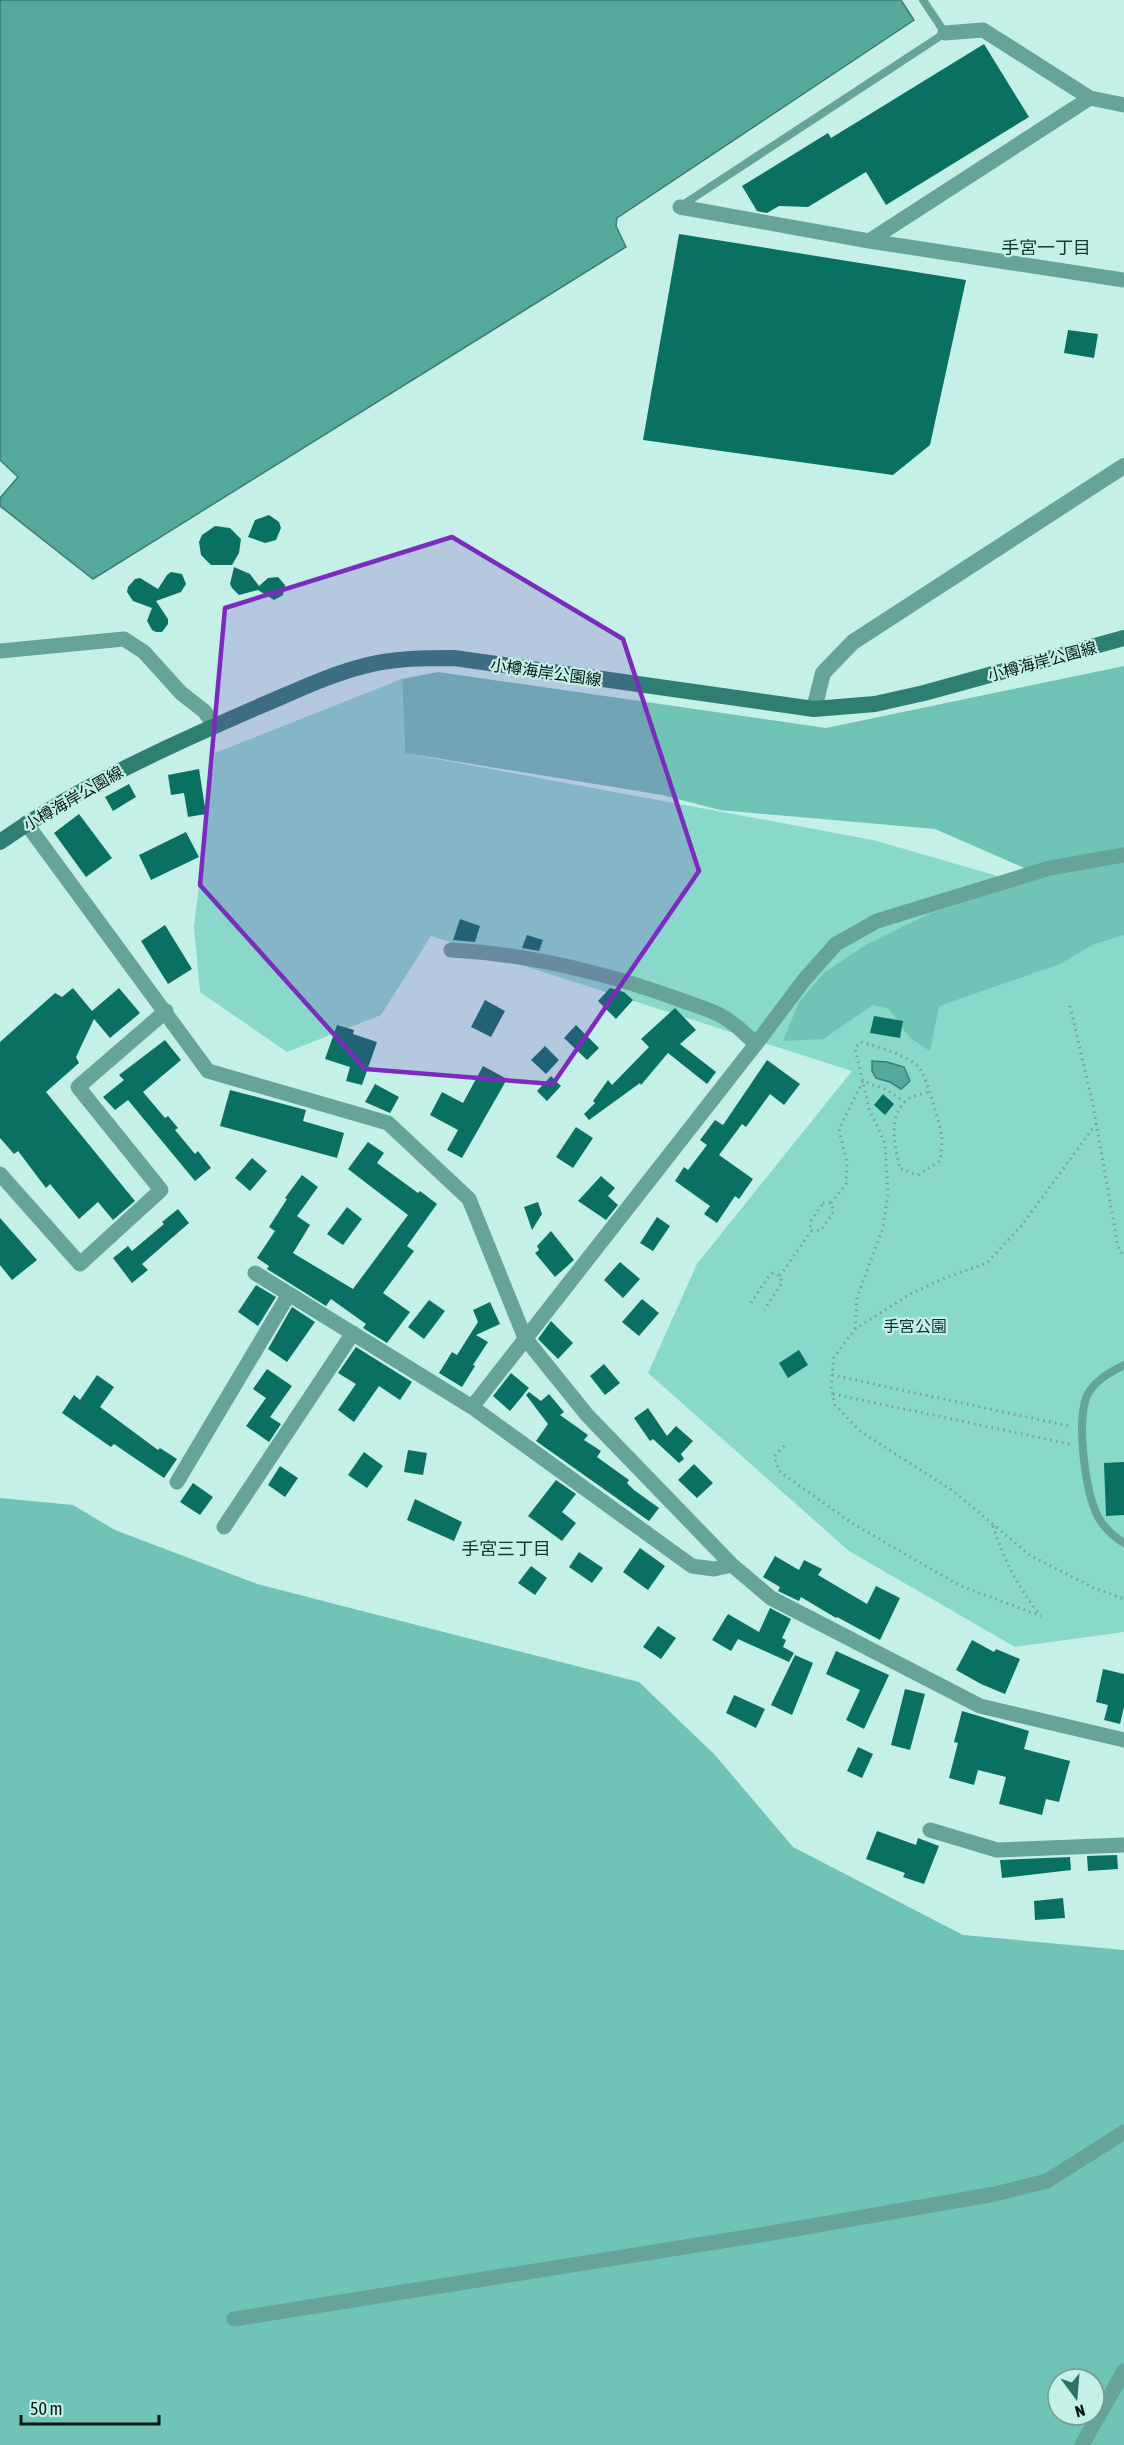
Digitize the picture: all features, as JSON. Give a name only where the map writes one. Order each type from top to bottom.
[{"type":"main road","name":"小樽海岸公園線","points":[[3,836],[98,780],[215,726],[321,681],[367,665],[408,658],[454,658],[814,710],[875,704],[924,693],[1124,638]]},
{"type":"street","points":[[945,33],[983,30],[1090,98],[1124,105]]},
{"type":"street","points":[[869,241],[1090,98]]},
{"type":"street","points":[[680,207],[869,241],[1124,280]]},
{"type":"street","points":[[814,710],[823,673],[853,642],[1124,466]]},
{"type":"street","points":[[0,651],[124,639],[144,652],[182,693],[204,711],[215,726]]},
{"type":"street","points":[[26,823],[208,1071],[388,1123],[469,1199],[525,1338],[587,1415],[732,1565],[771,1598],[980,1706],[1124,1740]]},
{"type":"street","points":[[472,1407],[804,980],[836,944],[877,921],[1050,868],[1124,855]]},
{"type":"street","points":[[451,950],[492,952],[513,956],[576,969],[656,991],[713,1012],[732,1023],[756,1044]]},
{"type":"street","points":[[0,1173],[80,1264],[161,1190],[78,1087],[166,1011]]},
{"type":"street","points":[[255,1273],[472,1407],[692,1566],[714,1569],[732,1565]]},
{"type":"street","points":[[177,1482],[289,1294]]},
{"type":"street","points":[[224,1527],[353,1333]]},
{"type":"street","points":[[930,1830],[997,1850],[1124,1845]]},
{"type":"street","points":[[234,2319],[766,2234],[995,2194],[1047,2181],[1124,2132]]},
{"type":"street","points":[[1082,2445],[1124,2371]]},
{"type":"lane","points":[[680,207],[945,33],[923,0]]},
{"type":"lane","points":[[1124,1365],[1104,1375],[1086,1397],[1082,1429],[1085,1473],[1098,1516],[1114,1537],[1124,1543]]},
{"type":"path","points":[[1070,1006],[1096,1125],[1118,1247],[1124,1257]]},
{"type":"path","points":[[855,1329],[857,1297],[883,1228],[888,1194],[885,1143],[869,1109],[855,1048],[861,1042],[892,1051],[920,1068],[928,1092],[942,1137],[940,1161],[918,1175],[900,1169],[894,1142],[894,1126],[900,1108],[905,1102],[911,1097],[928,1092]]},
{"type":"path","points":[[863,1081],[887,1090],[905,1102]]},
{"type":"path","points":[[831,1203],[846,1184],[847,1163],[839,1129],[863,1081]]},
{"type":"path","points":[[1096,1125],[1022,1225],[987,1263],[910,1294],[855,1329],[834,1357],[832,1394],[835,1405],[860,1431],[953,1491],[1031,1556],[1094,1588],[1124,1599]]},
{"type":"path","points":[[885,1143],[894,1142]]},
{"type":"path","points":[[780,1276],[811,1231],[810,1222],[823,1203],[831,1203]]},
{"type":"path","points":[[811,1231],[821,1230],[834,1210],[831,1203]]},
{"type":"path","points":[[751,1303],[769,1276],[773,1273],[780,1276]]},
{"type":"path","points":[[764,1310],[782,1283],[780,1276]]},
{"type":"path","points":[[832,1375],[1082,1429]]},
{"type":"path","points":[[832,1394],[1083,1446]]},
{"type":"path","points":[[784,1446],[774,1457],[779,1470],[849,1521],[961,1586],[1041,1616],[1021,1590],[1002,1555],[993,1525]]},
{"type":"highlighted area","points":[[452,537],[623,639],[699,871],[553,1084],[365,1069],[200,885],[225,608]]},
{"type":"green space","name":"手宮公園","points":[[402,679],[405,753],[873,840],[1015,881],[1124,907],[1124,1632],[1015,1647],[849,1551],[648,1373],[697,1264],[852,1071],[431,936],[381,1015],[287,1052],[200,992],[194,927],[215,753]]},
{"type":"shaded area","points":[[0,0],[901,0],[914,20],[617,218],[616,226],[626,247],[93,579],[0,506],[0,498],[18,477],[0,460]]},
{"type":"shaded area","points":[[1124,666],[1124,935],[1094,944],[1060,964],[939,1006],[930,1051],[909,1037],[889,1009],[873,1005],[823,1039],[783,1041],[799,1002],[825,972],[867,944],[931,913],[1045,877],[935,829],[720,810],[662,795],[405,753],[402,679],[438,672],[826,728]]},
{"type":"shaded area","points":[[872,1061],[904,1067],[910,1081],[901,1089],[890,1082],[876,1078],[872,1071]]},
{"type":"shaded area","points":[[0,1498],[73,1505],[115,1530],[257,1584],[639,1682],[715,1755],[793,1847],[963,1935],[1124,1950],[1124,2445],[0,2445]]},
{"type":"building","points":[[984,44],[1029,117],[886,205],[866,172],[808,207],[779,206],[767,213],[757,211],[742,186],[828,133],[831,138]]},
{"type":"building","points":[[679,234],[966,280],[930,445],[893,475],[643,440]]},
{"type":"building","points":[[1068,330],[1098,334],[1094,358],[1064,353]]},
{"type":"building","points":[[269,515],[279,522],[281,528],[276,540],[265,543],[248,537],[255,520]]},
{"type":"building","points":[[215,526],[230,528],[241,539],[239,553],[232,565],[211,565],[201,555],[199,542],[202,535]]},
{"type":"building","points":[[234,567],[250,574],[259,586],[268,578],[278,577],[285,585],[283,595],[274,600],[258,590],[239,595],[230,584]]},
{"type":"building","points":[[171,572],[182,574],[186,584],[181,592],[156,601],[168,619],[168,624],[162,632],[156,632],[152,630],[147,621],[152,608],[133,601],[127,592],[128,587],[135,579],[140,578],[158,589]]},
{"type":"building","points":[[199,769],[206,814],[188,817],[184,793],[171,795],[168,775]]},
{"type":"building","points":[[129,784],[136,797],[113,811],[105,797]]},
{"type":"building","points":[[79,814],[112,858],[86,877],[54,833]]},
{"type":"building","points":[[186,832],[199,857],[151,880],[139,855]]},
{"type":"building","points":[[460,919],[480,926],[475,942],[453,940]]},
{"type":"building","points":[[165,925],[192,969],[168,984],[141,941]]},
{"type":"building","points":[[527,935],[543,940],[539,951],[522,948]]},
{"type":"building","points":[[73,988],[92,1011],[119,988],[140,1013],[110,1038],[94,1019],[76,1057],[79,1063],[46,1092],[135,1201],[113,1220],[98,1202],[79,1219],[50,1184],[46,1188],[18,1151],[14,1154],[0,1138],[0,1042],[55,993],[62,997]]},
{"type":"building","points":[[610,988],[624,992],[633,1000],[616,1019],[598,1001]]},
{"type":"building","points":[[485,1000],[505,1011],[491,1037],[471,1027]]},
{"type":"building","points":[[675,1008],[696,1030],[680,1044],[716,1072],[707,1084],[668,1053],[641,1085],[640,1083],[589,1120],[584,1114],[595,1103],[593,1101],[608,1080],[612,1085],[649,1047],[641,1039]]},
{"type":"building","points":[[874,1016],[903,1021],[900,1038],[870,1033]]},
{"type":"building","points":[[337,1025],[354,1030],[353,1034],[377,1042],[362,1085],[346,1081],[350,1067],[325,1059]]},
{"type":"building","points":[[576,1025],[599,1048],[587,1060],[564,1038]]},
{"type":"building","points":[[165,1040],[181,1060],[143,1092],[165,1118],[168,1116],[178,1128],[175,1130],[195,1154],[198,1151],[211,1168],[195,1181],[128,1100],[115,1110],[103,1097],[124,1080],[119,1075]]},
{"type":"building","points":[[545,1046],[559,1060],[546,1074],[531,1060]]},
{"type":"building","points":[[767,1060],[800,1084],[784,1105],[770,1094],[746,1127],[742,1124],[719,1155],[753,1179],[739,1199],[735,1196],[717,1223],[704,1214],[710,1206],[675,1181],[684,1167],[688,1170],[707,1145],[700,1140],[715,1120],[723,1125]]},
{"type":"building","points":[[483,1066],[507,1079],[462,1158],[447,1150],[458,1130],[430,1115],[442,1092],[463,1103]]},
{"type":"building","points":[[551,1076],[561,1086],[547,1101],[537,1091]]},
{"type":"building","points":[[375,1084],[399,1097],[390,1113],[365,1102]]},
{"type":"building","points":[[230,1090],[306,1110],[303,1121],[344,1133],[337,1158],[220,1126]]},
{"type":"building","points":[[883,1094],[894,1104],[885,1115],[874,1105]]},
{"type":"building","points":[[576,1127],[593,1138],[573,1168],[556,1157]]},
{"type":"building","points":[[368,1142],[384,1153],[377,1163],[437,1204],[407,1246],[414,1251],[383,1293],[410,1312],[387,1343],[363,1328],[366,1324],[331,1299],[326,1306],[267,1269],[269,1266],[257,1258],[275,1231],[269,1227],[287,1199],[285,1198],[302,1175],[318,1187],[297,1216],[310,1225],[293,1253],[353,1289],[408,1215],[348,1169]]},
{"type":"building","points":[[252,1158],[267,1171],[250,1191],[235,1178]]},
{"type":"building","points":[[601,1176],[615,1188],[608,1196],[618,1205],[606,1220],[578,1201]]},
{"type":"building","points":[[538,1202],[542,1214],[532,1230],[524,1207]]},
{"type":"building","points":[[347,1207],[362,1219],[343,1245],[327,1234]]},
{"type":"building","points":[[178,1209],[189,1223],[142,1264],[148,1270],[132,1283],[113,1258],[128,1246],[132,1251]]},
{"type":"building","points":[[657,1217],[670,1226],[653,1251],[640,1243]]},
{"type":"building","points":[[0,1218],[37,1260],[12,1280],[0,1265]]},
{"type":"building","points":[[551,1231],[574,1260],[555,1277],[535,1253],[539,1250],[537,1246]]},
{"type":"building","points":[[620,1262],[640,1279],[623,1298],[604,1280]]},
{"type":"building","points":[[256,1285],[276,1297],[258,1326],[238,1312]]},
{"type":"building","points":[[642,1299],[659,1313],[639,1336],[622,1322]]},
{"type":"building","points":[[429,1300],[445,1311],[424,1339],[408,1327]]},
{"type":"building","points":[[490,1302],[500,1324],[476,1335],[488,1342],[462,1387],[439,1373],[452,1352],[457,1355],[478,1322],[473,1310]]},
{"type":"building","points":[[292,1307],[315,1322],[287,1362],[268,1349]]},
{"type":"building","points":[[551,1321],[573,1343],[558,1359],[538,1339]]},
{"type":"building","points":[[356,1347],[412,1382],[400,1400],[379,1386],[354,1422],[338,1410],[356,1384],[338,1373]]},
{"type":"building","points":[[799,1350],[808,1365],[788,1378],[779,1363]]},
{"type":"building","points":[[604,1364],[620,1383],[605,1395],[590,1376]]},
{"type":"building","points":[[267,1369],[292,1386],[270,1417],[281,1424],[269,1442],[246,1426],[266,1398],[253,1389]]},
{"type":"building","points":[[511,1373],[529,1388],[510,1411],[493,1396]]},
{"type":"building","points":[[97,1375],[114,1387],[100,1407],[158,1450],[160,1448],[177,1459],[164,1478],[114,1444],[111,1447],[62,1413],[74,1395],[80,1400]]},
{"type":"building","points":[[529,1392],[541,1401],[549,1394],[564,1412],[560,1415],[588,1435],[584,1440],[601,1451],[597,1457],[629,1480],[627,1483],[634,1490],[659,1508],[649,1521],[536,1441],[548,1424],[526,1395]]},
{"type":"building","points":[[648,1408],[667,1436],[676,1426],[693,1441],[681,1454],[684,1459],[679,1463],[653,1439],[650,1441],[634,1418]]},
{"type":"building","points":[[408,1450],[427,1453],[423,1475],[404,1472]]},
{"type":"building","points":[[364,1452],[383,1466],[367,1488],[348,1475]]},
{"type":"building","points":[[1124,1462],[1124,1515],[1106,1516],[1104,1463]]},
{"type":"building","points":[[694,1464],[713,1483],[697,1498],[678,1480]]},
{"type":"building","points":[[280,1466],[298,1478],[285,1497],[268,1485]]},
{"type":"building","points":[[556,1480],[576,1494],[562,1512],[576,1523],[562,1541],[528,1516]]},
{"type":"building","points":[[193,1483],[213,1497],[200,1515],[180,1502]]},
{"type":"building","points":[[415,1499],[462,1522],[454,1541],[407,1520]]},
{"type":"building","points":[[640,1548],[665,1566],[648,1590],[623,1572]]},
{"type":"building","points":[[579,1552],[603,1568],[592,1583],[569,1567]]},
{"type":"building","points":[[775,1556],[799,1570],[804,1560],[822,1569],[818,1575],[867,1604],[876,1586],[900,1598],[880,1640],[801,1597],[799,1601],[778,1591],[780,1587],[763,1577]]},
{"type":"building","points":[[531,1566],[547,1578],[535,1595],[518,1583]]},
{"type":"building","points":[[770,1608],[791,1619],[782,1638],[786,1640],[783,1647],[794,1653],[789,1662],[738,1639],[731,1651],[712,1640],[728,1614],[759,1632]]},
{"type":"building","points":[[658,1626],[676,1638],[661,1659],[643,1647]]},
{"type":"building","points":[[972,1640],[994,1652],[996,1649],[1020,1659],[1005,1694],[956,1670]]},
{"type":"building","points":[[836,1651],[889,1675],[864,1729],[846,1720],[860,1690],[826,1674]]},
{"type":"building","points":[[795,1655],[813,1663],[792,1715],[771,1705]]},
{"type":"building","points":[[1103,1669],[1124,1674],[1124,1707],[1120,1724],[1104,1720],[1108,1705],[1096,1702]]},
{"type":"building","points":[[905,1689],[925,1694],[910,1750],[891,1745]]},
{"type":"building","points":[[734,1695],[765,1709],[756,1728],[726,1713]]},
{"type":"building","points":[[962,1711],[1029,1731],[1024,1749],[1070,1761],[1059,1802],[1046,1799],[1042,1815],[999,1804],[1006,1777],[978,1770],[974,1785],[949,1778],[958,1743],[954,1742]]},
{"type":"building","points":[[858,1747],[873,1754],[862,1778],[847,1771]]},
{"type":"building","points":[[877,1831],[916,1845],[918,1838],[939,1846],[924,1884],[903,1877],[905,1873],[866,1859]]},
{"type":"building","points":[[1117,1855],[1118,1869],[1088,1871],[1087,1856]]},
{"type":"building","points":[[1070,1857],[1071,1870],[1002,1878],[1000,1860]]},
{"type":"building","points":[[1063,1898],[1065,1918],[1035,1920],[1034,1901]]},
{"type":"district","name":"手宮一丁目","points":[[1046,247]]},
{"type":"district","name":"手宮三丁目","points":[[506,1548]]}]
